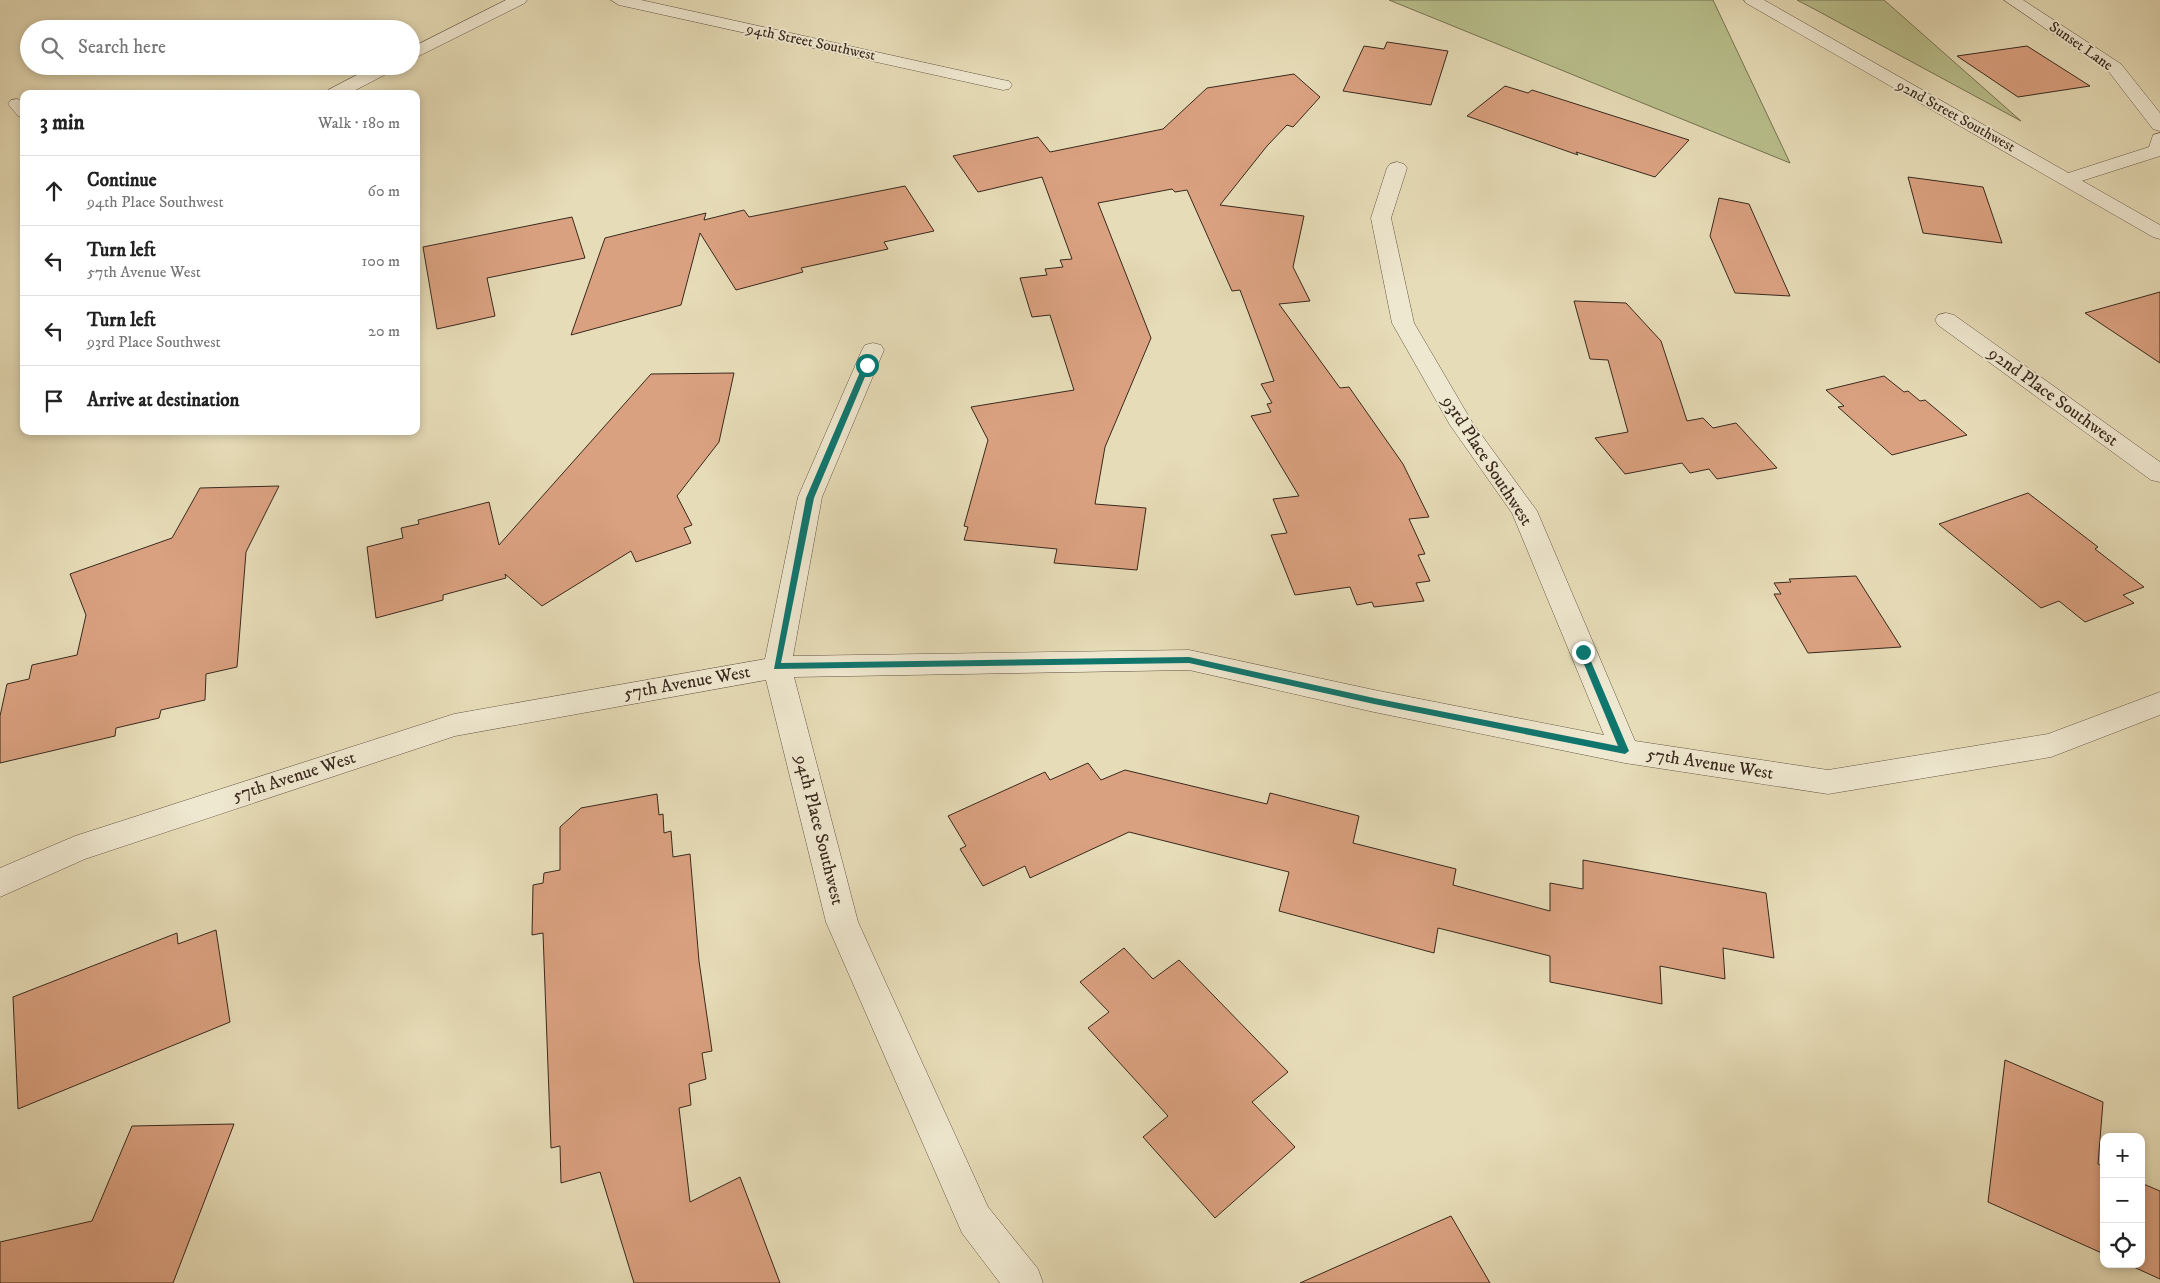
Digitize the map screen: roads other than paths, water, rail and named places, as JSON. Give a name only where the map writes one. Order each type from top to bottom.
[{"type":"street","points":[[420,50],[519,0]]},
{"type":"street","name":"94th Street Southwest","points":[[619,0],[1003,84]]},
{"type":"street","name":"92nd Street Southwest","points":[[1752,0],[2069,179],[2160,233]]},
{"type":"street","name":"Sunset Lane","points":[[2012,0],[2115,68],[2160,125]]},
{"type":"street","points":[[342,90],[371,75]]},
{"type":"street","points":[[2069,179],[2158,150],[2160,139]]},
{"type":"street","name":"93rd Place Southwest","points":[[1397,168],[1381,218],[1403,323],[1462,425],[1524,511],[1625,751]]},
{"type":"street","name":"92nd Place Southwest","points":[[1946,320],[2160,474]]},
{"type":"street","name":"94th Place Southwest","points":[[873,350],[810,498],[777,667],[842,922],[974,1220],[1024,1283]]},
{"type":"street","name":"57th Avenue West","points":[[0,883],[75,849],[454,725],[777,667],[1189,660],[1374,701],[1625,751],[1828,782],[2051,745],[2160,703]]}]
